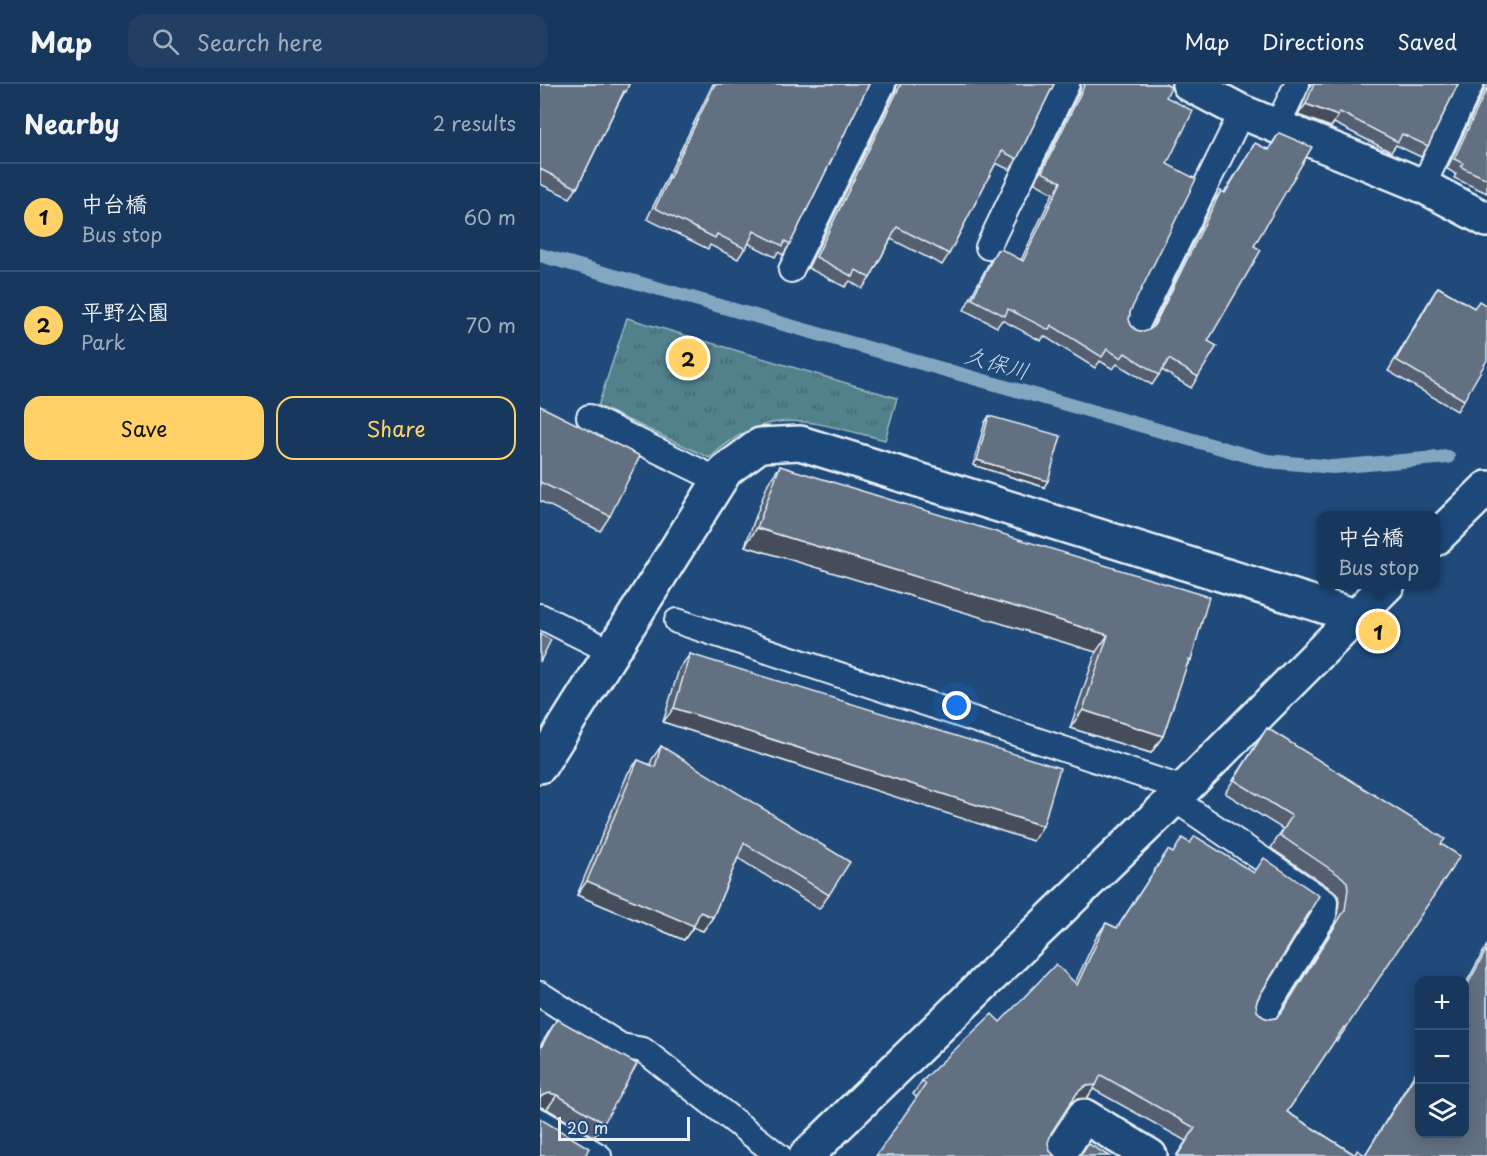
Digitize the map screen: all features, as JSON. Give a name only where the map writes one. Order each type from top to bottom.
[{"type":"street","points":[[1189,84],[1242,112],[1423,186],[1487,220]]},
{"type":"street","points":[[540,766],[726,470],[760,445],[800,444],[1355,616]]},
{"type":"street","points":[[1440,534],[1487,488]]},
{"type":"street","points":[[806,1156],[1179,794],[1384,589]]},
{"type":"street","points":[[1058,1156],[1084,1116],[1150,1156]]},
{"type":"lane","points":[[791,270],[883,84]]},
{"type":"lane","points":[[988,247],[1067,84]]},
{"type":"lane","points":[[1277,126],[1297,84]]},
{"type":"lane","points":[[1423,186],[1471,84]]},
{"type":"lane","points":[[1135,329],[1242,112]]},
{"type":"lane","points":[[590,417],[720,481]]},
{"type":"lane","points":[[540,616],[612,652]]},
{"type":"lane","points":[[677,621],[1179,794],[1325,902],[1324,916],[1261,1018]]},
{"type":"lane","points":[[540,994],[621,1046],[643,1050],[779,1156]]},
{"type":"lane","points":[[540,1121],[599,1156]]},
{"type":"green space","points":[[627,318],[897,398],[885,440],[814,423],[793,421],[773,423],[752,429],[732,440],[710,458],[598,406]]},
{"type":"building","points":[[540,84],[629,84],[577,188],[540,169]]},
{"type":"building","points":[[715,84],[869,84],[790,244],[785,241],[783,246],[754,231],[746,249],[717,234],[715,238],[655,208]]},
{"type":"building","points":[[901,84],[1054,84],[1017,159],[1002,151],[949,254],[897,227],[870,278],[856,270],[853,277],[816,257]]},
{"type":"building","points":[[1085,84],[1166,84],[1171,87],[1166,97],[1193,111],[1167,164],[1196,179],[1130,312],[1129,320],[1136,330],[1144,332],[1155,324],[1221,191],[1225,193],[1255,143],[1269,150],[1279,133],[1312,147],[1254,246],[1261,250],[1208,341],[1217,346],[1198,377],[1169,359],[1159,375],[1125,353],[1121,358],[1107,349],[1102,357],[1051,325],[1049,330],[1008,309],[1005,316],[972,299],[997,250],[1001,249],[1023,261],[1061,182],[1042,172]]},
{"type":"building","points":[[1314,84],[1458,84],[1428,146],[1402,134],[1398,142],[1340,112],[1338,116],[1306,104]]},
{"type":"building","points":[[1487,88],[1487,179],[1461,167],[1463,163],[1454,159]]},
{"type":"building","points":[[1438,287],[1474,308],[1479,301],[1487,306],[1487,360],[1464,400],[1396,360]]},
{"type":"building","points":[[540,406],[640,456],[610,516],[540,482]]},
{"type":"building","points":[[989,416],[1061,436],[1048,481],[977,460]]},
{"type":"building","points":[[780,466],[1209,597],[1191,660],[1189,659],[1163,736],[1083,710],[1108,635],[757,528]]},
{"type":"building","points":[[540,634],[551,640],[540,662]]},
{"type":"building","points":[[690,654],[1060,768],[1043,826],[674,708]]},
{"type":"building","points":[[1267,728],[1445,839],[1441,844],[1460,856],[1346,1028],[1344,1027],[1287,1112],[1355,1155],[1357,1150],[1365,1155],[1415,1075],[1415,1138],[1469,1138],[1469,982],[1487,949],[1487,1156],[1177,1156],[1195,1128],[1101,1075],[1096,1085],[1085,1086],[1077,1093],[1051,1133],[1048,1143],[1050,1151],[1055,1156],[876,1156],[926,1084],[922,1081],[992,1014],[1000,1022],[1056,964],[1077,985],[1106,923],[1117,928],[1168,850],[1173,853],[1182,838],[1190,843],[1195,836],[1254,873],[1264,858],[1319,896],[1256,1004],[1257,1011],[1269,1019],[1276,1018],[1282,1012],[1345,910],[1347,882],[1280,835],[1292,816],[1234,780]]},
{"type":"building","points":[[661,746],[850,862],[829,895],[744,843],[713,917],[700,912],[694,926],[587,881],[638,760],[655,767]]},
{"type":"building","points":[[557,1019],[637,1064],[604,1123],[557,1095],[550,1093],[540,1098],[540,1049]]},
{"type":"building","points":[[540,1118],[589,1148],[585,1156],[540,1156]]},
{"type":"building","points":[[1089,1144],[1109,1156],[1079,1156]]},
{"type":"waterway","name":"久保川","points":[[540,255],[1267,461],[1333,467],[1448,457]]},
{"type":"place","name":"平野公園","points":[[688,358]]},
{"type":"place","name":"中台橋","points":[[1378,631]]}]
